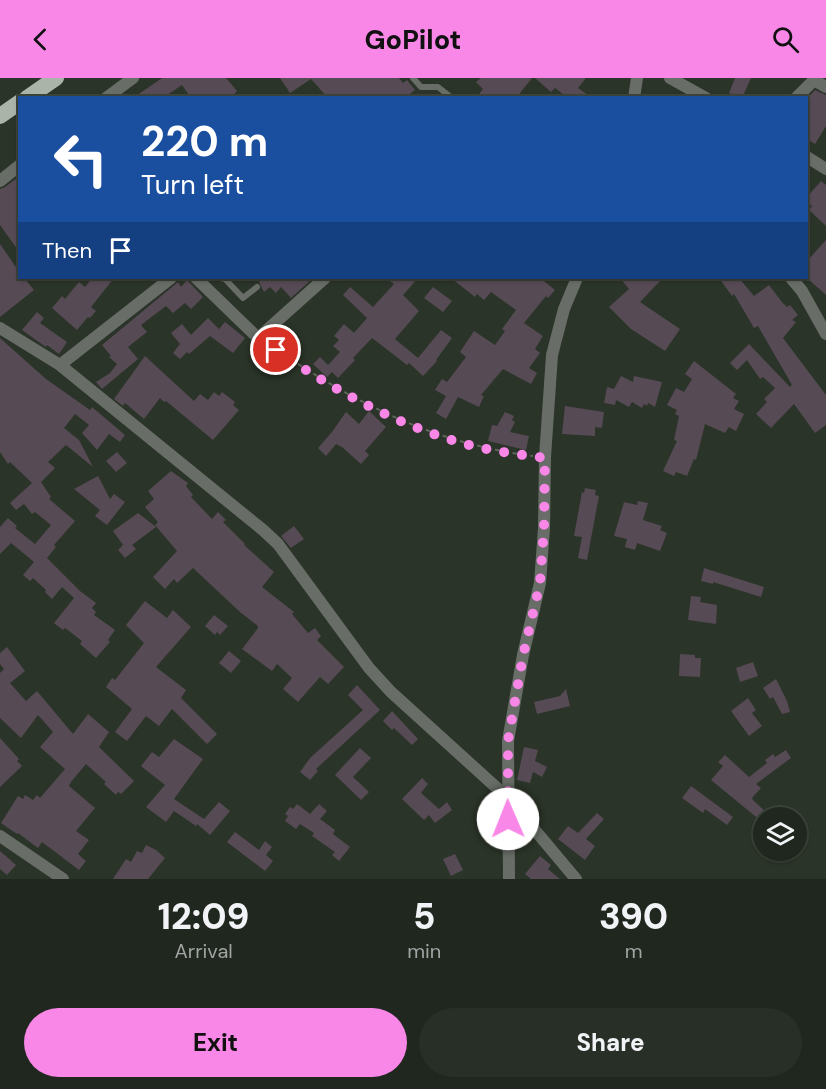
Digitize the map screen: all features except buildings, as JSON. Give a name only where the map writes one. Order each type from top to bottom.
[{"type":"highway","points":[[30,96],[56,78]]},
{"type":"highway","points":[[2,110],[18,103]]},
{"type":"street","points":[[109,96],[133,78]]},
{"type":"street","points":[[634,96],[637,78]]},
{"type":"street","points":[[670,78],[702,96]]},
{"type":"street","points":[[798,96],[814,80],[826,87]]},
{"type":"street","points":[[808,158],[826,169]]},
{"type":"street","points":[[0,181],[18,167]]},
{"type":"street","points":[[60,365],[170,279]]},
{"type":"street","points":[[197,279],[258,338],[324,279]]},
{"type":"street","points":[[509,879],[508,741],[523,656],[540,583],[552,355],[564,309],[577,279]]},
{"type":"street","points":[[792,279],[802,291],[826,334]]},
{"type":"street","points":[[0,328],[60,365],[278,544],[369,668],[391,692],[508,798],[576,879]]},
{"type":"street","points":[[0,836],[63,879]]},
{"type":"lane","points":[[413,78],[421,87],[438,87],[449,96]]},
{"type":"lane","points":[[225,279],[243,298],[257,287]]},
{"type":"path","points":[[258,338],[314,376],[392,417],[455,441],[500,452],[545,458]]},
{"type":"route","points":[[276,350],[314,376],[392,417],[455,441],[500,452],[545,458],[540,583],[523,656],[508,741],[508,819]]}]
